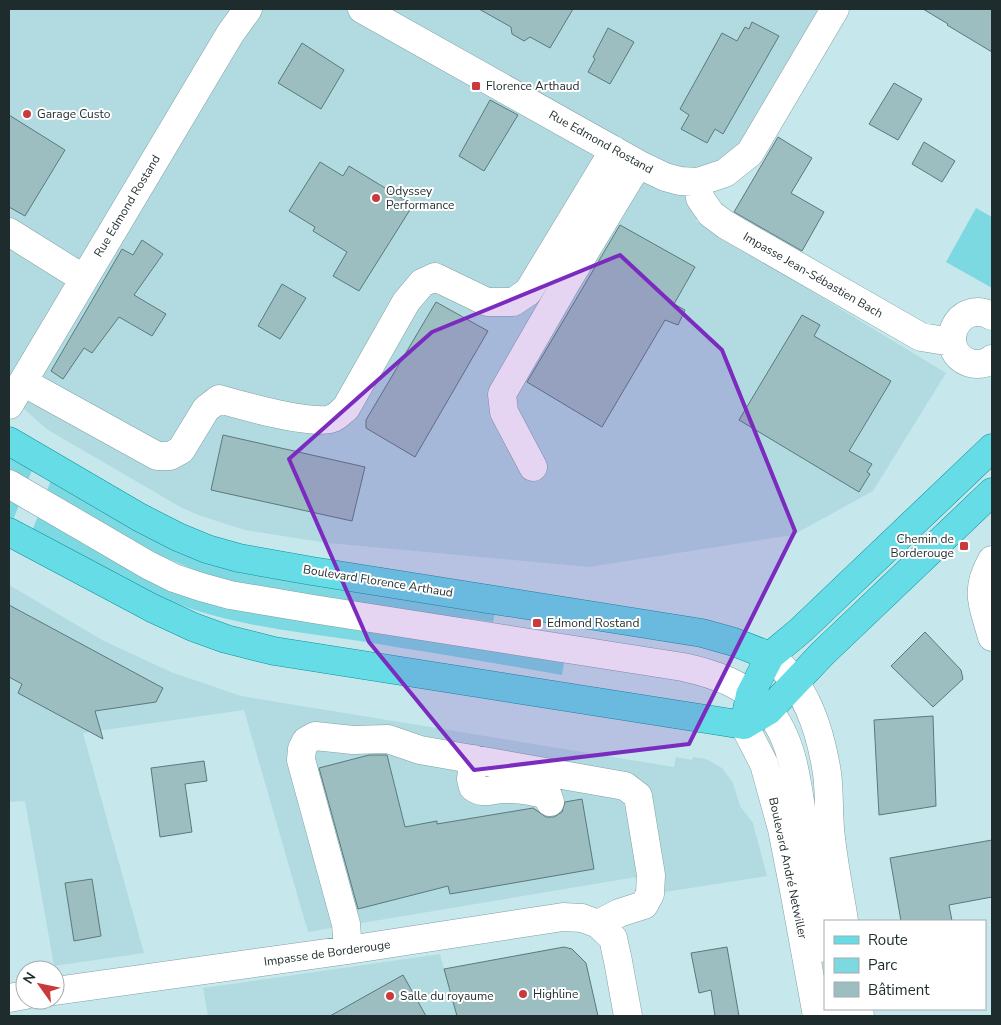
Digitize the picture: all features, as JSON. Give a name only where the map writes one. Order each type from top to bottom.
[{"type":"main road","name":"Boulevard Florence Arthaud","points":[[9,441],[139,517],[207,550],[238,558],[312,571],[702,633],[734,642],[770,656]]},
{"type":"main road","points":[[9,532],[152,608],[192,627],[252,646],[284,653],[744,725],[759,703],[770,656],[801,630],[992,448]]},
{"type":"main road","points":[[759,703],[796,682],[823,653],[992,492]]},
{"type":"street","name":"Rue Edmond Rostand","points":[[9,405],[230,34],[248,9]]},
{"type":"street","name":"Rue Edmond Rostand","points":[[362,9],[638,164],[665,177],[680,181],[698,182],[725,173],[750,153],[835,9]]},
{"type":"street","points":[[23,382],[157,456],[170,456],[181,450],[206,409],[218,399],[313,420],[333,419],[346,408],[406,302],[422,283],[436,278],[487,302],[513,302],[528,292],[614,150]]},
{"type":"street","points":[[533,468],[504,412],[502,394],[638,164]]},
{"type":"street","name":"Impasse Jean-Sébastien Bach","points":[[698,182],[700,198],[711,214],[726,225],[921,337],[952,342]]},
{"type":"street","points":[[9,232],[84,279]]},
{"type":"street","points":[[992,316],[986,313],[968,313],[955,325],[952,333],[954,350],[966,361],[981,364],[992,359]]},
{"type":"street","points":[[9,484],[148,565],[174,578],[201,587],[230,595],[683,667],[719,676],[735,684],[759,703]]},
{"type":"street","points":[[992,560],[982,581],[981,600],[992,638]]},
{"type":"street","points":[[770,656],[796,682],[818,729],[827,774],[831,837],[844,920]]},
{"type":"street","name":"Boulevard André Netwiller","points":[[759,703],[778,726],[792,758],[824,942]]},
{"type":"street","name":"Boulevard André Netwiller","points":[[744,725],[764,764],[782,829],[817,1016]]},
{"type":"street","points":[[348,950],[346,924],[301,760],[302,749],[306,741],[315,736],[353,740],[388,739],[420,750],[625,786],[638,796],[651,875],[650,894],[644,906],[619,913],[598,924],[612,938],[628,1016]]},
{"type":"street","points":[[474,759],[471,779],[473,787],[478,791],[485,792],[502,789],[540,792],[548,796],[550,802]]},
{"type":"street","name":"Impasse de Borderouge","points":[[65,990],[348,950],[563,917],[582,918],[598,924]]},
{"type":"highlighted area","points":[[620,255],[722,350],[795,531],[689,744],[474,770],[369,642],[289,459],[432,332]]},
{"type":"shaded area","points":[[9,9],[819,9],[696,221],[946,373],[873,491],[793,535],[589,567],[328,543],[245,530],[201,516],[182,508],[48,430],[9,396]]},
{"type":"shaded area","points":[[9,585],[104,641],[171,672],[241,696],[674,767],[676,757],[692,760],[693,757],[706,759],[722,768],[733,783],[740,806],[753,823],[767,876],[665,892],[660,873],[308,932],[244,710],[83,733],[144,953],[65,964],[65,960],[53,960],[25,801],[9,802]]},
{"type":"shaded area","points":[[440,954],[457,1016],[208,1016],[203,988]]},
{"type":"green space","points":[[976,208],[992,217],[992,288],[946,262]]},
{"type":"green space","points":[[9,454],[33,468],[28,480],[9,469]]},
{"type":"green space","points":[[51,480],[127,523],[495,612],[493,622],[453,618],[269,589],[204,574],[157,554],[47,491]]},
{"type":"green space","points":[[9,499],[19,505],[13,520],[9,518]]},
{"type":"green space","points":[[38,516],[317,622],[564,663],[562,675],[245,623],[200,612],[159,597],[32,531]]},
{"type":"building","points":[[479,9],[573,9],[550,48],[530,37],[524,41],[512,34],[511,27]]},
{"type":"building","points":[[923,9],[992,9],[992,52],[947,25]]},
{"type":"building","points":[[752,22],[779,36],[723,134],[715,129],[707,143],[681,129],[689,115],[680,109],[722,33],[737,41],[745,27],[749,29]]},
{"type":"building","points":[[608,28],[634,42],[610,84],[588,72],[595,59],[593,57]]},
{"type":"building","points":[[302,43],[344,70],[321,109],[278,83]]},
{"type":"building","points":[[894,83],[922,99],[898,140],[869,124]]},
{"type":"building","points":[[490,100],[518,115],[484,171],[459,156]]},
{"type":"building","points":[[9,115],[65,150],[25,216],[9,207]]},
{"type":"building","points":[[778,137],[812,158],[791,193],[824,212],[802,251],[734,212]]},
{"type":"building","points":[[924,142],[955,161],[942,182],[912,164]]},
{"type":"building","points":[[320,162],[343,176],[349,166],[413,205],[359,291],[333,276],[347,252],[313,231],[315,227],[289,211]]},
{"type":"building","points":[[620,225],[695,267],[674,304],[685,310],[678,325],[665,320],[602,427],[527,382]]},
{"type":"building","points":[[142,240],[163,254],[134,295],[166,314],[152,336],[119,317],[92,353],[84,348],[63,379],[51,371],[122,249],[133,255]]},
{"type":"building","points":[[282,284],[306,298],[280,339],[258,326]]},
{"type":"building","points":[[436,302],[488,331],[415,457],[366,428],[366,420]]},
{"type":"building","points":[[802,315],[820,325],[814,336],[891,381],[849,451],[872,464],[867,472],[870,474],[859,492],[739,420]]},
{"type":"building","points":[[223,435],[365,467],[352,521],[211,490]]},
{"type":"building","points":[[9,605],[163,688],[156,702],[95,711],[103,739],[18,693],[22,684],[9,677]]},
{"type":"building","points":[[925,632],[961,670],[963,679],[933,707],[891,666]]},
{"type":"building","points":[[933,716],[936,806],[879,815],[874,720]]},
{"type":"building","points":[[369,755],[387,755],[405,827],[437,821],[437,824],[533,808],[546,817],[554,817],[562,812],[565,802],[582,799],[594,869],[450,894],[448,886],[358,909],[319,768]]},
{"type":"building","points":[[204,761],[207,781],[185,784],[192,832],[160,837],[151,768]]},
{"type":"building","points":[[992,840],[992,897],[949,905],[952,920],[901,920],[890,858]]},
{"type":"building","points":[[92,879],[101,936],[74,941],[65,883]]},
{"type":"building","name":"Highline","points":[[564,947],[572,949],[586,963],[598,1016],[457,1016],[444,969]]},
{"type":"building","points":[[727,947],[739,1016],[715,1016],[711,990],[699,993],[691,953]]},
{"type":"building","name":"Salle du royaume","points":[[403,975],[426,1016],[330,1016]]},
{"type":"place","name":"Florence Arthaud","points":[[476,86]]},
{"type":"place","name":"Garage Custo","points":[[27,114]]},
{"type":"place","name":"Odyssey Performance","points":[[376,198]]},
{"type":"place","name":"Chemin de Borderouge","points":[[964,546]]},
{"type":"place","name":"Edmond Rostand","points":[[537,623]]},
{"type":"place","name":"Highline","points":[[523,994]]},
{"type":"place","name":"Salle du royaume","points":[[390,996]]}]
